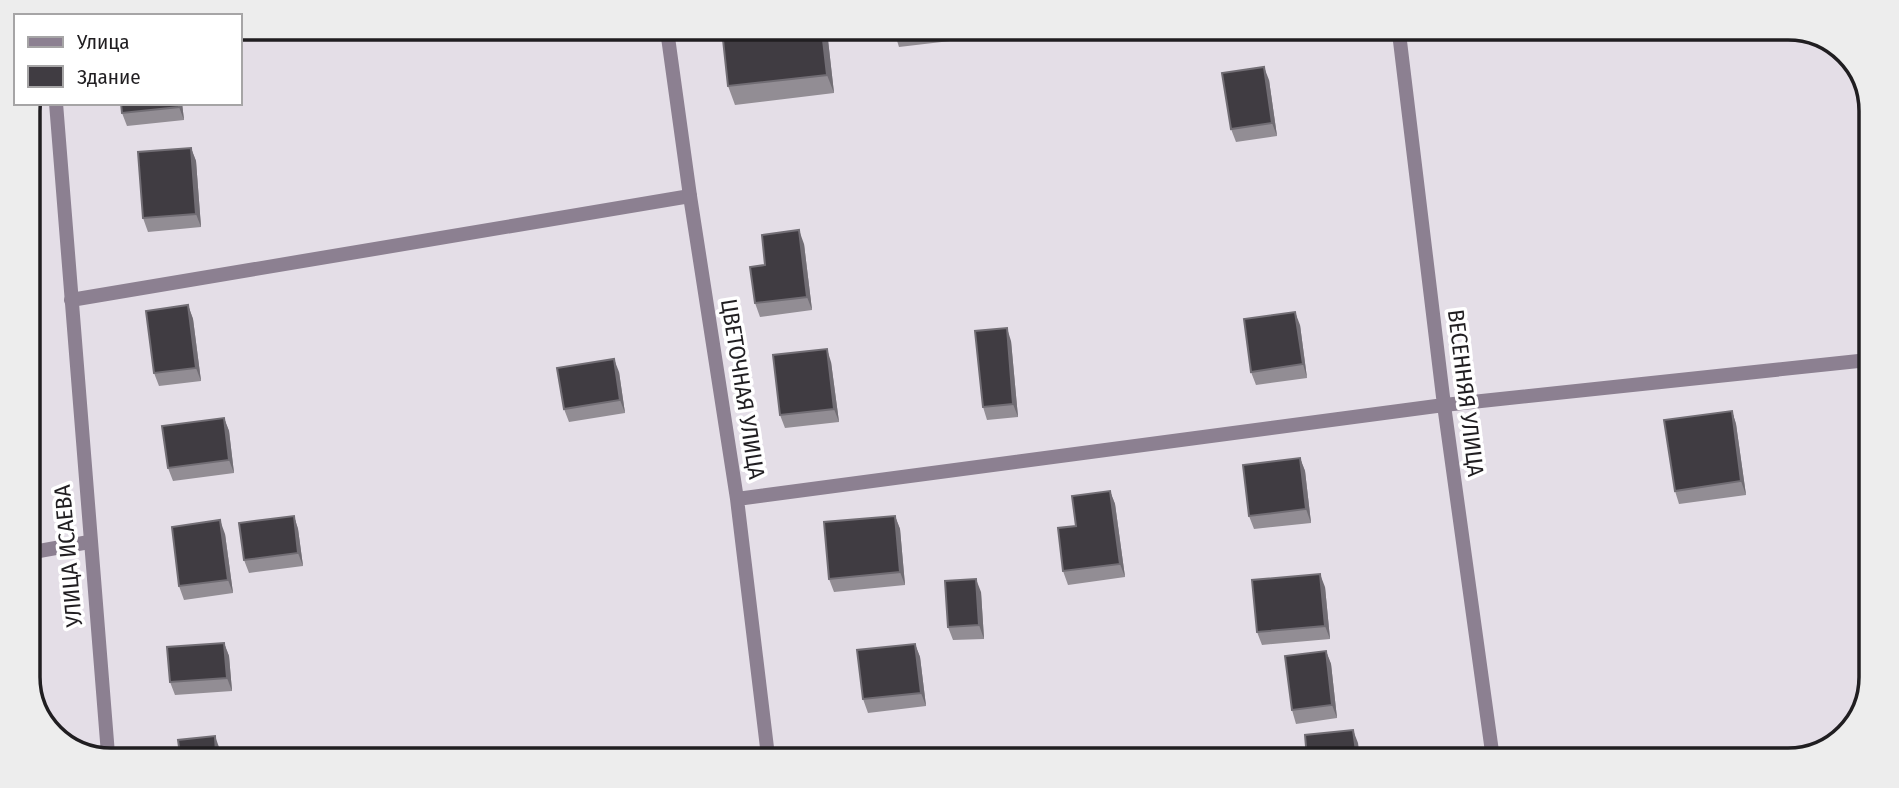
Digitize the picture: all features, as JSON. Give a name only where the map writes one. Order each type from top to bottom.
[{"type":"street","name":"ЦВЕТОЧНАЯ УЛИЦА","points":[[668,40],[737,499],[767,748]]},
{"type":"street","name":"ВЕСЕННЯЯ УЛИЦА","points":[[1400,40],[1444,405],[1491,748]]},
{"type":"street","name":"УЛИЦА ИСАЕВА","points":[[56,105],[107,747]]},
{"type":"street","points":[[71,300],[690,196]]},
{"type":"street","points":[[737,499],[1444,405],[1859,361]]},
{"type":"street","points":[[40,550],[89,542]]},
{"type":"building","points":[[723,40],[823,40],[827,75],[728,86]]},
{"type":"building","points":[[1264,67],[1272,123],[1231,129],[1222,73]]},
{"type":"building","points":[[121,105],[179,105],[179,107],[122,113]]},
{"type":"building","points":[[191,148],[196,214],[143,218],[138,152]]},
{"type":"building","points":[[799,230],[807,297],[755,303],[750,267],[765,265],[762,235]]},
{"type":"building","points":[[188,305],[196,368],[154,373],[146,311]]},
{"type":"building","points":[[1295,312],[1303,364],[1251,372],[1244,319]]},
{"type":"building","points":[[1007,328],[1013,404],[983,407],[975,331]]},
{"type":"building","points":[[827,349],[834,409],[780,415],[773,355]]},
{"type":"building","points":[[614,359],[620,400],[564,409],[557,368]]},
{"type":"building","points":[[1732,411],[1741,481],[1675,491],[1664,420]]},
{"type":"building","points":[[224,418],[229,460],[168,468],[162,426]]},
{"type":"building","points":[[1300,458],[1306,509],[1249,516],[1243,465]]},
{"type":"building","points":[[1110,491],[1120,564],[1063,571],[1058,528],[1076,526],[1072,496]]},
{"type":"building","points":[[294,516],[298,553],[244,560],[239,523]]},
{"type":"building","points":[[895,516],[900,572],[829,579],[824,522]]},
{"type":"building","points":[[220,520],[228,580],[179,586],[172,527]]},
{"type":"building","points":[[1320,574],[1325,626],[1257,632],[1252,580]]},
{"type":"building","points":[[976,579],[979,625],[948,627],[945,581]]},
{"type":"building","points":[[224,643],[227,678],[170,682],[167,647]]},
{"type":"building","points":[[915,644],[921,693],[863,699],[857,650]]},
{"type":"building","points":[[1326,651],[1332,705],[1292,710],[1285,656]]},
{"type":"building","points":[[1353,730],[1356,748],[1306,748],[1305,735]]},
{"type":"building","points":[[215,736],[216,748],[179,748],[178,740]]}]
